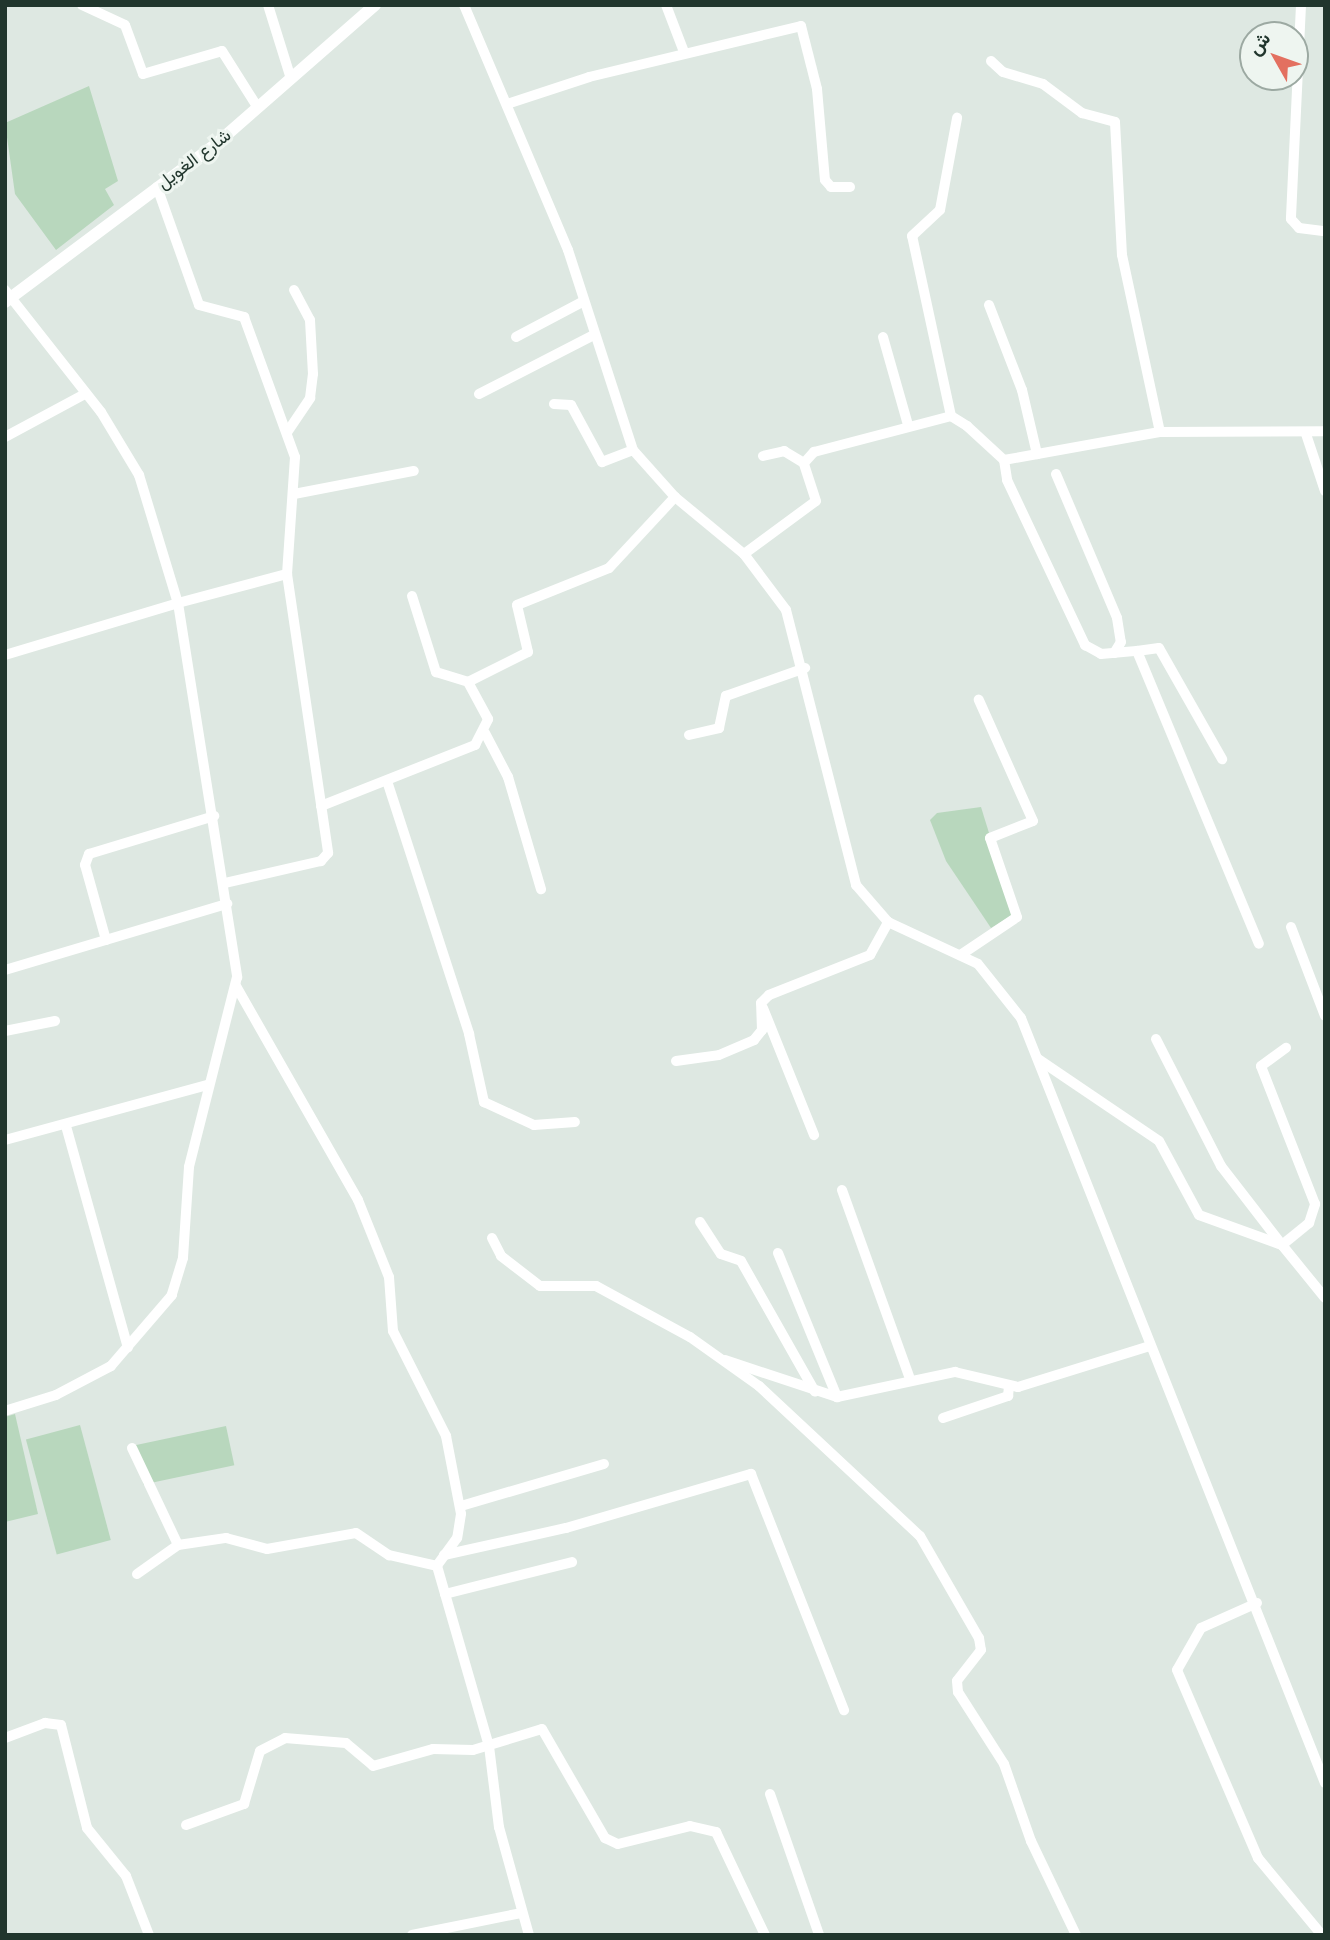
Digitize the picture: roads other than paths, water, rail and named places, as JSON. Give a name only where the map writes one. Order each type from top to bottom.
[{"type":"street","points":[[82,5],[100,18],[121,21],[143,74],[222,51],[258,108]]},
{"type":"street","points":[[268,5],[291,79]]},
{"type":"street","name":"شارع الغويل","points":[[7,297],[157,187],[258,108],[375,5]]},
{"type":"street","points":[[464,5],[508,104],[584,301],[633,450],[675,497],[744,554],[778,594],[805,667],[846,861],[866,901],[888,922],[962,954],[994,978],[1038,1059],[1150,1346],[1257,1603],[1325,1783]]},
{"type":"street","points":[[666,5],[684,52]]},
{"type":"street","points":[[1301,5],[1291,219],[1299,228],[1324,234]]},
{"type":"street","points":[[508,104],[684,52],[805,28],[825,180],[831,187],[850,187]]},
{"type":"street","points":[[991,61],[1003,72],[1043,84],[1082,113],[1115,122],[1122,255],[1160,432]]},
{"type":"street","points":[[957,118],[940,210],[912,236],[951,416],[1004,460],[1007,480],[1086,645],[1092,652],[1114,653],[1159,648],[1222,759]]},
{"type":"street","points":[[157,187],[196,299],[204,308],[244,317],[288,430],[294,494],[287,574],[321,806],[325,858],[225,883]]},
{"type":"street","points":[[288,430],[310,398],[313,374],[310,320],[294,290]]},
{"type":"street","points":[[5,1411],[56,1395],[111,1366],[172,1295],[183,1258],[189,1167],[208,1085],[236,986],[225,883],[178,603],[144,484],[85,394],[7,297]]},
{"type":"street","points":[[516,337],[584,301]]},
{"type":"street","points":[[989,305],[1022,390],[1037,454]]},
{"type":"street","points":[[479,394],[594,335]]},
{"type":"street","points":[[883,337],[908,425]]},
{"type":"street","points":[[5,437],[85,394]]},
{"type":"street","points":[[554,404],[571,405],[602,462],[633,450]]},
{"type":"street","points":[[804,463],[824,448],[951,416]]},
{"type":"street","points":[[1004,460],[1160,432],[1306,435],[1325,431]]},
{"type":"street","points":[[1306,435],[1325,491]]},
{"type":"street","points":[[744,554],[816,501],[804,463],[785,451],[763,456]]},
{"type":"street","points":[[294,494],[414,471]]},
{"type":"street","points":[[1056,474],[1117,618],[1121,642],[1114,653]]},
{"type":"street","points":[[412,596],[436,672],[468,682],[528,652],[517,605],[609,568],[675,497]]},
{"type":"street","points":[[5,654],[287,574]]},
{"type":"street","points":[[1136,650],[1259,944]]},
{"type":"street","points":[[688,735],[719,728],[726,696],[805,667]]},
{"type":"street","points":[[321,806],[388,784],[475,745],[485,733],[488,719],[468,682]]},
{"type":"street","points":[[962,954],[1017,916],[990,838],[1033,821],[979,700]]},
{"type":"street","points":[[485,733],[508,777],[541,889]]},
{"type":"street","points":[[388,784],[469,1034],[484,1102],[534,1125],[575,1122]]},
{"type":"street","points":[[106,940],[85,865],[89,854],[214,816]]},
{"type":"street","points":[[5,970],[227,904]]},
{"type":"street","points":[[761,1003],[870,955],[888,922]]},
{"type":"street","points":[[1292,928],[1325,1016]]},
{"type":"street","points":[[236,986],[382,1250],[393,1331],[446,1436],[461,1506],[457,1538],[436,1566]]},
{"type":"street","points":[[676,1060],[719,1055],[754,1040],[762,1030],[761,1003]]},
{"type":"street","points":[[761,1003],[814,1135]]},
{"type":"street","points":[[5,1031],[55,1021]]},
{"type":"street","points":[[1156,1039],[1221,1166],[1325,1298]]},
{"type":"street","points":[[1282,1245],[1309,1223],[1315,1204],[1261,1066],[1286,1048]]},
{"type":"street","points":[[1038,1059],[1159,1141],[1199,1215],[1282,1245]]},
{"type":"street","points":[[5,1140],[66,1126],[208,1085]]},
{"type":"street","points":[[66,1126],[128,1348]]},
{"type":"street","points":[[842,1190],[910,1379]]},
{"type":"street","points":[[700,1222],[722,1254],[741,1261],[815,1392]]},
{"type":"street","points":[[492,1238],[501,1256],[540,1286],[608,1291],[722,1360],[871,1484],[930,1550],[979,1638],[981,1650],[957,1681],[958,1692],[1004,1764],[1031,1841],[1076,1935]]},
{"type":"street","points":[[778,1253],[837,1397]]},
{"type":"street","points":[[722,1360],[837,1397],[910,1379],[955,1372],[1009,1386],[1150,1346]]},
{"type":"street","points":[[943,1418],[1007,1396],[1009,1386]]},
{"type":"street","points":[[131,1448],[178,1545]]},
{"type":"street","points":[[461,1506],[604,1464]]},
{"type":"street","points":[[444,1555],[566,1528],[751,1474],[844,1710]]},
{"type":"street","points":[[137,1574],[178,1545],[226,1538],[267,1549],[353,1532],[388,1555],[436,1566]]},
{"type":"street","points":[[445,1594],[572,1562]]},
{"type":"street","points":[[436,1566],[489,1746],[499,1828],[529,1935]]},
{"type":"street","points":[[1257,1603],[1200,1628],[1177,1670],[1258,1858],[1322,1935]]},
{"type":"street","points":[[5,1738],[46,1723],[61,1725],[87,1828],[126,1876],[149,1935]]},
{"type":"street","points":[[186,1825],[244,1804],[260,1751],[285,1738],[346,1743],[373,1766],[433,1749],[489,1746],[542,1729],[599,1828],[618,1844],[690,1826],[716,1832],[765,1935]]},
{"type":"street","points":[[769,1794],[819,1935]]},
{"type":"street","points":[[412,1935],[521,1913]]}]
